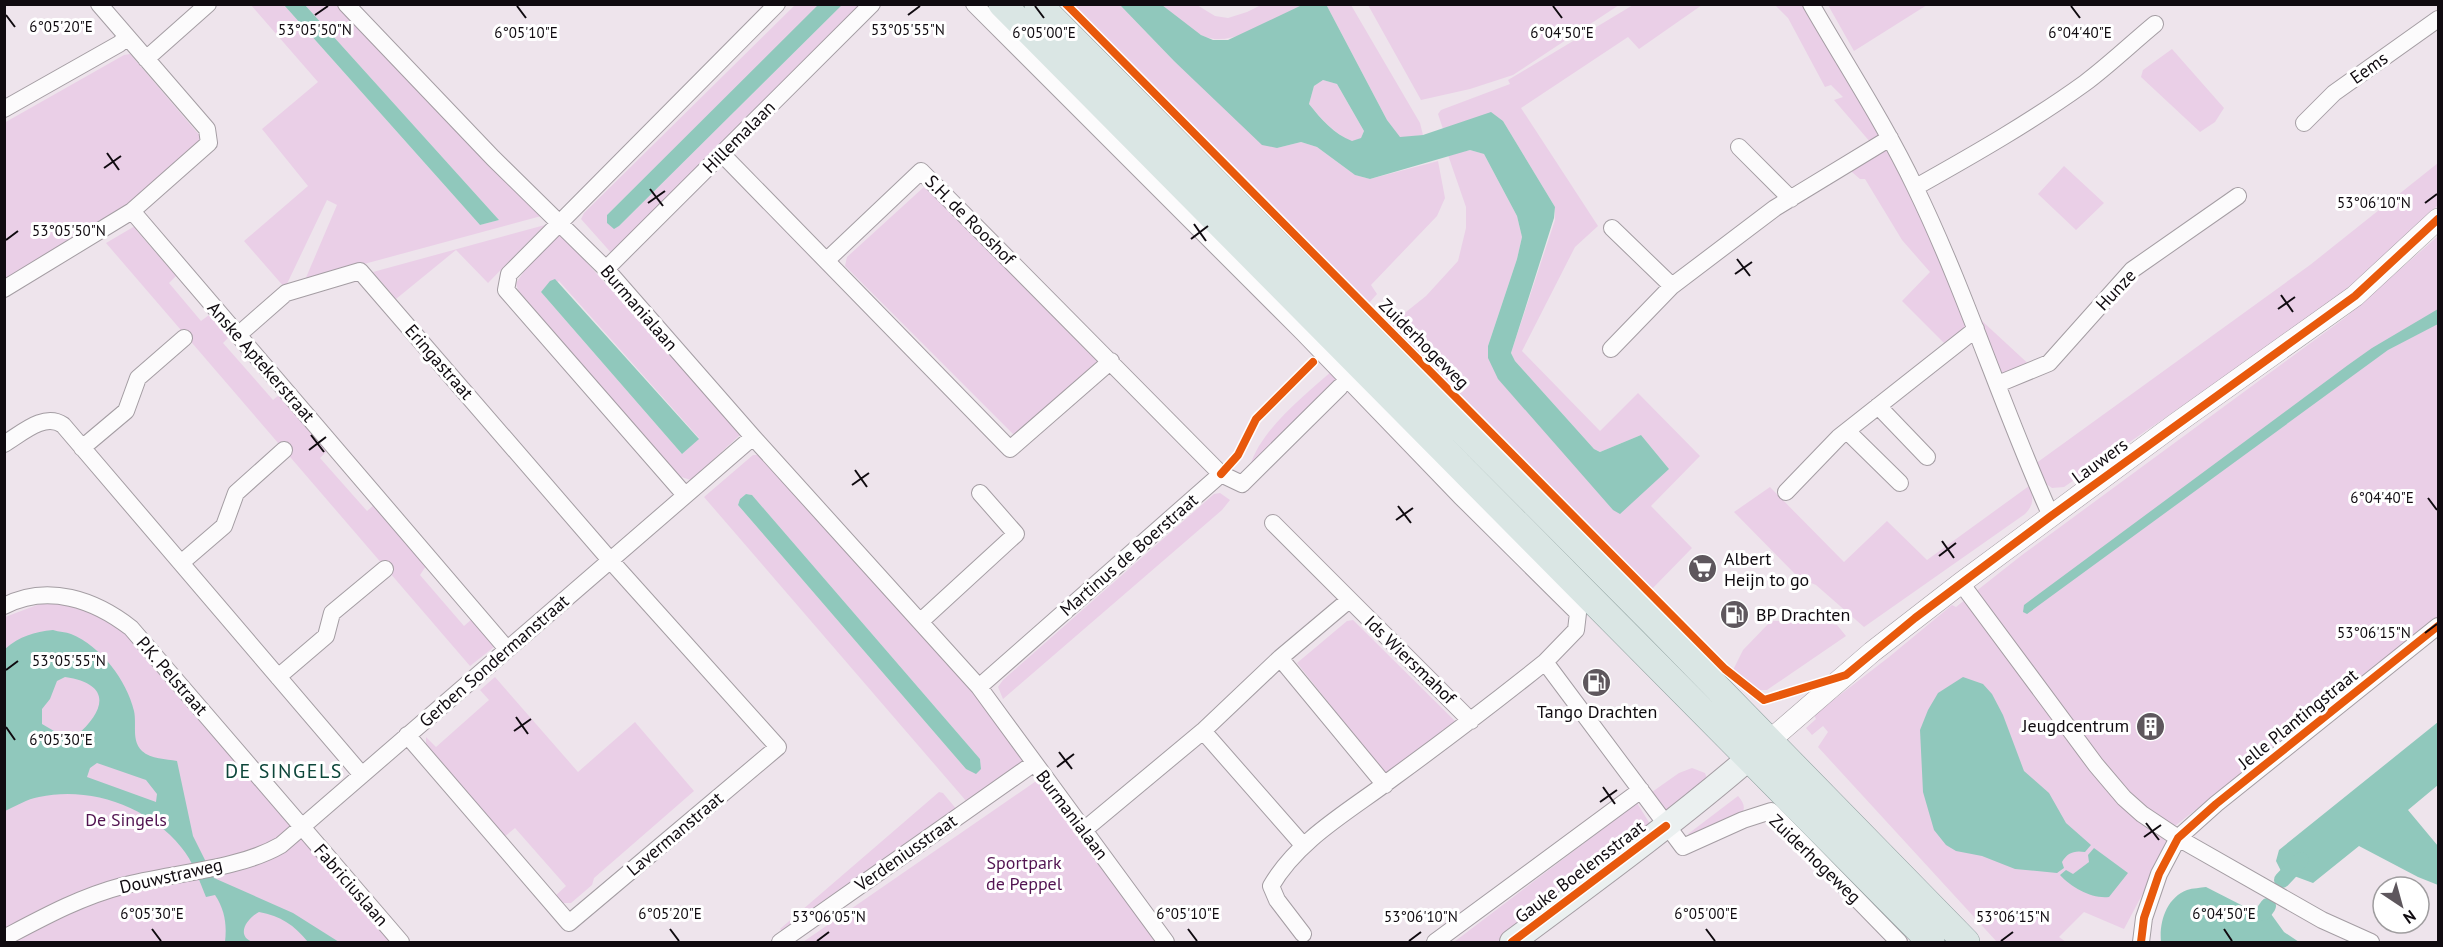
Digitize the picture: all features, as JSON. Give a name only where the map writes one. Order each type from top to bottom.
[{"type":"main road","name":"Zuiderhogeweg","points":[[1002,4],[1759,750],[1966,942]]},
{"type":"main road","name":"Zuiderhogeweg","points":[[1038,4],[1653,622],[1759,750],[1773,785],[1931,942]]},
{"type":"main road","name":"Gauke Boelensstraat","points":[[1512,942],[1666,826],[1759,750]]},
{"type":"street","points":[[4,289],[132,211],[209,143],[207,129],[99,4]]},
{"type":"street","points":[[146,59],[208,4]]},
{"type":"street","name":"Burmanialaan","points":[[346,4],[493,158],[606,269],[753,437],[979,687],[1033,764],[1166,942]]},
{"type":"street","name":"Hillemalaan","points":[[606,269],[872,4]]},
{"type":"street","points":[[974,4],[1303,333],[1578,613],[1576,630],[1545,662]]},
{"type":"street","points":[[1811,4],[1890,138],[1916,187],[1977,329],[2028,464],[2051,516]]},
{"type":"street","points":[[686,495],[506,290],[509,274],[766,8]]},
{"type":"street","name":"Eems","points":[[2304,123],[2334,93],[2439,19]]},
{"type":"street","points":[[1916,187],[2056,103],[2086,82],[2156,24]]},
{"type":"street","points":[[4,109],[119,44],[127,37]]},
{"type":"street","points":[[1611,348],[1672,286],[1791,199],[1890,138]]},
{"type":"street","points":[[1739,147],[1791,199]]},
{"type":"street","points":[[722,154],[1010,449],[1111,361]]},
{"type":"street","name":"S.H. de Rooshof","points":[[826,260],[921,171],[1221,474]]},
{"type":"street","name":"Hunze","points":[[1998,384],[2049,363],[2132,270],[2238,196]]},
{"type":"street","name":"Anske Aptekerstraat","points":[[132,211],[507,649]]},
{"type":"street","name":"Lauwers","points":[[1759,750],[1872,652],[1961,583],[2355,296],[2439,219]]},
{"type":"street","points":[[1612,228],[1672,286]]},
{"type":"street","name":"Eringastraat","points":[[238,335],[286,293],[360,271],[610,560]]},
{"type":"street","points":[[1786,492],[1847,431],[1977,329]]},
{"type":"street","points":[[82,448],[126,411],[138,378],[184,338]]},
{"type":"street","points":[[1221,474],[1242,484],[1340,387]]},
{"type":"street","points":[[1878,406],[1927,457]]},
{"type":"street","points":[[4,444],[44,420],[55,420],[63,425],[362,775]]},
{"type":"street","points":[[1847,431],[1900,483]]},
{"type":"street","name":"Gerben Sondermanstraat","points":[[302,827],[753,437]]},
{"type":"street","points":[[181,563],[224,526],[236,493],[284,450]]},
{"type":"street","name":"Martinus de Boerstraat","points":[[979,687],[1221,474]]},
{"type":"street","points":[[921,621],[1016,534],[980,493]]},
{"type":"street","name":"Ids Wiersmahof","points":[[1273,523],[1471,721]]},
{"type":"street","name":"Lavermanstraat","points":[[407,735],[569,923],[778,747],[610,560]]},
{"type":"street","points":[[278,677],[326,636],[332,614],[385,569]]},
{"type":"street","points":[[1961,583],[2102,773],[2142,814],[2178,838],[2322,920],[2371,942]]},
{"type":"street","name":"P.K. Pelstraat","points":[[4,606],[38,596],[63,596],[98,606],[131,628],[302,827]]},
{"type":"street","name":"Ids Wiersmahof","points":[[1084,830],[1203,730],[1280,658],[1349,600]]},
{"type":"street","name":"Jelle Plantingstraat","points":[[2178,838],[2216,804],[2439,626]]},
{"type":"street","points":[[1280,658],[1385,785]]},
{"type":"street","name":"Ids Wiersmahof","points":[[1303,934],[1277,900],[1271,886],[1279,872],[1303,845],[1471,721],[1545,662]]},
{"type":"street","name":"Zuiderhogeweg","points":[[1545,662],[1683,847],[1743,820],[1771,811],[1899,942]]},
{"type":"street","points":[[1203,730],[1303,845]]},
{"type":"street","name":"Verdeniusstraat","points":[[780,942],[1033,764]]},
{"type":"street","name":"Gauke Boelensstraat","points":[[1435,942],[1641,790]]},
{"type":"street","name":"Douwstraweg","points":[[4,938],[65,906],[108,890],[259,856],[281,845],[302,827]]},
{"type":"street","name":"Fabriciuslaan","points":[[302,827],[401,942]]},
{"type":"street","points":[[2141,942],[2144,918],[2159,874],[2178,838]]},
{"type":"green space","points":[[251,5],[284,5],[480,225],[499,220],[305,5],[336,5],[545,215],[305,280],[337,205],[327,200],[285,288],[244,241],[308,186],[262,129],[318,82]]},
{"type":"green space","points":[[795,5],[819,5],[607,215],[607,223],[614,228],[619,226],[842,5],[869,5],[614,256],[581,219],[584,213]]},
{"type":"green space","points":[[1074,5],[1120,5],[1174,61],[1277,148],[1301,142],[1317,147],[1355,175],[1370,179],[1438,161],[1445,198],[1437,216],[1371,285],[1377,294],[1369,303]]},
{"type":"green space","points":[[1162,5],[1197,5],[1215,16],[1228,18],[1261,5],[1302,5],[1254,30],[1215,39],[1192,30]]},
{"type":"green space","points":[[1320,5],[1351,5],[1420,123],[1423,135],[1400,138],[1387,120],[1327,6]]},
{"type":"green space","points":[[1368,5],[1619,5],[1513,75],[1470,89],[1421,100]]},
{"type":"green space","points":[[1633,5],[1702,5],[1639,49],[1628,37],[1521,108],[1598,226],[1575,247],[1522,351],[1600,431],[1638,393],[1700,456],[1651,506],[1692,548],[1652,589],[1380,314],[1386,307],[1396,320],[1426,296],[1458,261],[1466,228],[1466,207],[1448,155],[1470,150],[1484,154],[1517,216],[1522,237],[1488,346],[1613,510],[1669,469],[1641,435],[1600,452],[1594,449],[1515,361],[1511,353],[1555,220],[1555,207],[1503,121],[1491,113],[1443,129],[1438,114],[1441,110],[1510,84],[1508,80]]},
{"type":"green space","points":[[1775,5],[1806,5],[1880,137],[1871,143],[1834,100],[1843,97],[1831,85],[1825,87],[1788,18]]},
{"type":"green space","points":[[1828,5],[1927,5],[1854,51]]},
{"type":"green space","points":[[2172,49],[2224,108],[2215,122],[2200,132],[2141,77],[2143,70]]},
{"type":"green space","points":[[130,54],[201,137],[202,142],[133,202],[5,280],[4,123],[124,55]]},
{"type":"green space","points":[[1323,80],[1337,84],[1364,131],[1361,138],[1352,142],[1345,138],[1328,125],[1309,104],[1314,86]]},
{"type":"green space","points":[[1890,138],[1968,308],[2034,369],[1998,384],[1976,330],[1950,349],[1902,301],[1930,272],[1902,240],[1865,179],[1860,179],[1845,166]]},
{"type":"green space","points":[[2438,163],[2438,205],[2369,271],[2325,308],[2064,487],[2052,488],[2042,481],[2035,464],[2310,265]]},
{"type":"green space","points":[[2064,166],[2104,203],[2076,230],[2038,194]]},
{"type":"green space","points":[[925,186],[1097,358],[1096,366],[1014,435],[845,266],[847,257]]},
{"type":"green space","points":[[545,225],[488,283],[456,250],[396,299],[373,272]]},
{"type":"green space","points":[[135,226],[176,276],[169,283],[201,321],[209,315],[229,337],[223,343],[273,400],[279,395],[327,451],[320,458],[367,511],[374,505],[426,566],[420,575],[464,626],[472,619],[494,647],[470,666],[106,243]]},
{"type":"green space","points":[[561,234],[741,434],[691,480],[678,476],[518,290],[516,283],[534,257]],"holes":[[[559,281],[699,438],[682,454],[541,292]]]},
{"type":"green space","points":[[2438,236],[2438,619],[2161,837],[2169,844],[2124,929],[2084,912],[2059,937],[2066,942],[1997,942],[1818,747],[1828,732],[1823,726],[1812,735],[1806,728],[1816,719],[1814,715],[1952,605],[1956,607],[2022,555],[2346,317]]},
{"type":"green space","points":[[1333,370],[1344,381],[1250,466],[1256,452],[1274,426]]},
{"type":"green space","points":[[753,455],[760,455],[973,691],[1024,761],[967,802],[704,497]],"holes":[[[746,494],[752,495],[980,759],[981,769],[966,769],[738,505],[740,499]]]},
{"type":"green space","points":[[2029,486],[2032,501],[2025,514],[1864,627],[1816,585],[1799,578],[1734,512],[1770,487],[1844,562],[1887,521],[1927,560]]},
{"type":"green space","points":[[1220,493],[1230,500],[1222,510],[1003,699],[998,687],[1003,680],[1214,494]]},
{"type":"green space","name":"De Singels","points":[[53,602],[80,604],[124,629],[392,942],[5,942],[5,617],[37,605]]},
{"type":"green space","points":[[1353,620],[1456,722],[1386,775],[1297,663],[1347,621]]},
{"type":"green space","points":[[1771,621],[1814,621],[1837,625],[1846,636],[1767,690],[1753,690],[1733,670],[1743,650]]},
{"type":"green space","points":[[495,677],[578,772],[635,722],[694,791],[594,878],[592,885],[571,903],[559,903],[554,897],[566,886],[515,828],[503,838],[426,744],[426,737],[436,747],[489,700],[480,690]]},
{"type":"green space","points":[[1692,768],[1705,773],[1708,782],[1666,813],[1652,792],[1679,773]]},
{"type":"green space","name":"Sportpark de Peppel","points":[[1042,777],[1158,942],[803,942]]},
{"type":"green space","points":[[939,792],[943,793],[958,811],[784,933],[780,929]]},
{"type":"green space","points":[[1738,796],[1744,806],[1741,815],[1690,836],[1688,834]]},
{"type":"green space","points":[[1637,803],[1650,824],[1503,942],[1454,942]]},
{"type":"shaded area","points":[[819,4],[842,5],[619,226],[614,229],[607,223],[607,215]]},
{"type":"shaded area","points":[[284,5],[305,5],[499,220],[480,225]]},
{"type":"shaded area","points":[[1120,5],[1162,5],[1201,35],[1213,40],[1228,40],[1302,5],[1327,6],[1387,120],[1400,137],[1423,135],[1491,112],[1503,121],[1555,207],[1554,218],[1511,353],[1515,361],[1594,449],[1600,452],[1641,435],[1669,469],[1620,514],[1613,510],[1498,379],[1488,358],[1488,346],[1522,237],[1517,216],[1484,154],[1470,150],[1370,179],[1355,175],[1317,147],[1301,142],[1277,148],[1262,145],[1174,61]],"holes":[[[1323,80],[1337,84],[1364,131],[1361,138],[1352,141],[1339,134],[1309,104],[1314,86]]]},
{"type":"shaded area","points":[[555,279],[699,439],[682,454],[541,292],[550,281]]},
{"type":"shaded area","points":[[2438,309],[2438,324],[2388,350],[2027,614],[2023,612],[2024,605],[2348,365]]},
{"type":"shaded area","points":[[746,494],[752,495],[980,759],[981,769],[976,774],[966,769],[738,505],[740,499]]},
{"type":"shaded area","points":[[53,630],[71,634],[82,640],[93,647],[111,666],[131,700],[135,716],[135,737],[142,751],[150,756],[177,761],[193,836],[214,878],[293,913],[339,942],[308,942],[287,922],[259,912],[250,918],[244,931],[245,936],[253,942],[225,942],[226,930],[221,906],[215,895],[206,897],[185,852],[168,833],[152,820],[117,802],[78,794],[58,794],[30,799],[5,811],[5,649],[33,633]],"holes":[[[65,677],[80,680],[91,686],[97,692],[99,699],[94,717],[76,736],[54,731],[42,724],[42,709],[50,699],[57,681]],[[97,763],[146,780],[157,794],[156,802],[87,777],[90,768]]]},
{"type":"shaded area","points":[[1963,677],[1983,684],[1992,694],[2003,715],[2024,771],[2049,793],[2066,823],[2091,845],[2085,852],[2077,851],[2066,856],[2062,862],[2064,868],[2057,873],[2015,869],[1982,856],[1956,851],[1946,845],[1934,830],[1923,792],[1920,730],[1938,693]]},
{"type":"shaded area","points":[[2438,722],[2438,785],[2408,810],[2438,846],[2438,885],[2431,882],[2431,875],[2414,875],[2359,846],[2313,883],[2281,871],[2276,861],[2279,850]]},
{"type":"shaded area","points":[[2094,848],[2128,873],[2109,897],[2083,892],[2060,875],[2066,870],[2073,874],[2089,862],[2088,855]]},
{"type":"shaded area","points":[[2206,887],[2251,910],[2271,914],[2284,932],[2299,942],[2161,942],[2161,927],[2169,905],[2187,890]]},
{"type":"waterway","points":[[2282,880],[2301,860]]},
{"type":"waterway","points":[[2263,913],[2268,906]]},
{"type":"cycle path","points":[[1066,4],[1725,669],[1764,700],[1846,675],[1915,618],[2051,516],[2355,296],[2438,219]]},
{"type":"cycle path","points":[[1221,474],[1238,455],[1256,419],[1313,362]]},
{"type":"cycle path","points":[[2141,942],[2144,918],[2159,874],[2178,838],[2216,804],[2438,626]]},
{"type":"cycle path","points":[[1512,942],[1666,826]]},
{"type":"place","name":"Albert Heijn to go","points":[[1703,569]]},
{"type":"place","name":"BP Drachten","points":[[1735,615]]},
{"type":"place","name":"Tango Drachten","points":[[1597,683]]},
{"type":"place","name":"Jeugdcentrum","points":[[2150,726]]},
{"type":"district","name":"DE SINGELS","points":[[284,771]]}]
